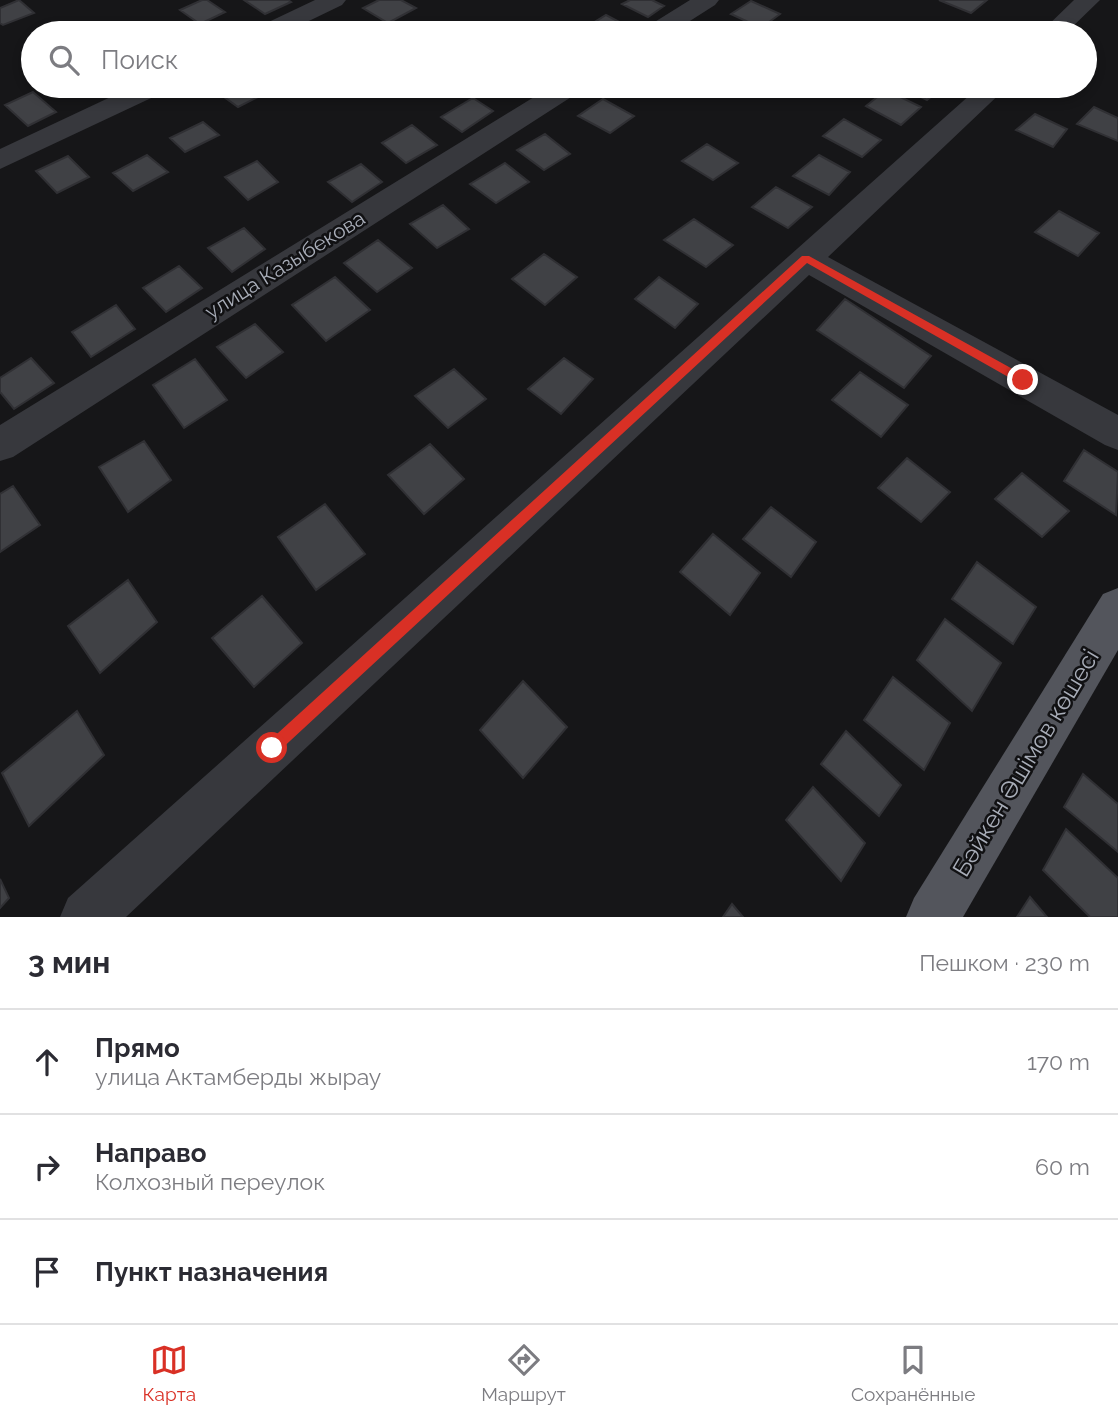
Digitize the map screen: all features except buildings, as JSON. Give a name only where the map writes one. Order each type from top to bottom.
[{"type":"main road","name":"Бәйкен Әшімов көшесі","points":[[933,917],[1118,609]]},
{"type":"street","points":[[290,21],[334,0]]},
{"type":"street","points":[[673,21],[707,0]]},
{"type":"street","points":[[1065,21],[1088,0]]},
{"type":"street","points":[[0,160],[130,98]]},
{"type":"street","name":"улица Казыбекова","points":[[0,445],[551,98]]},
{"type":"street","points":[[87,917],[982,98]]},
{"type":"street","points":[[806,259],[1118,434]]},
{"type":"route","points":[[272,748],[806,259],[1023,380]]}]
